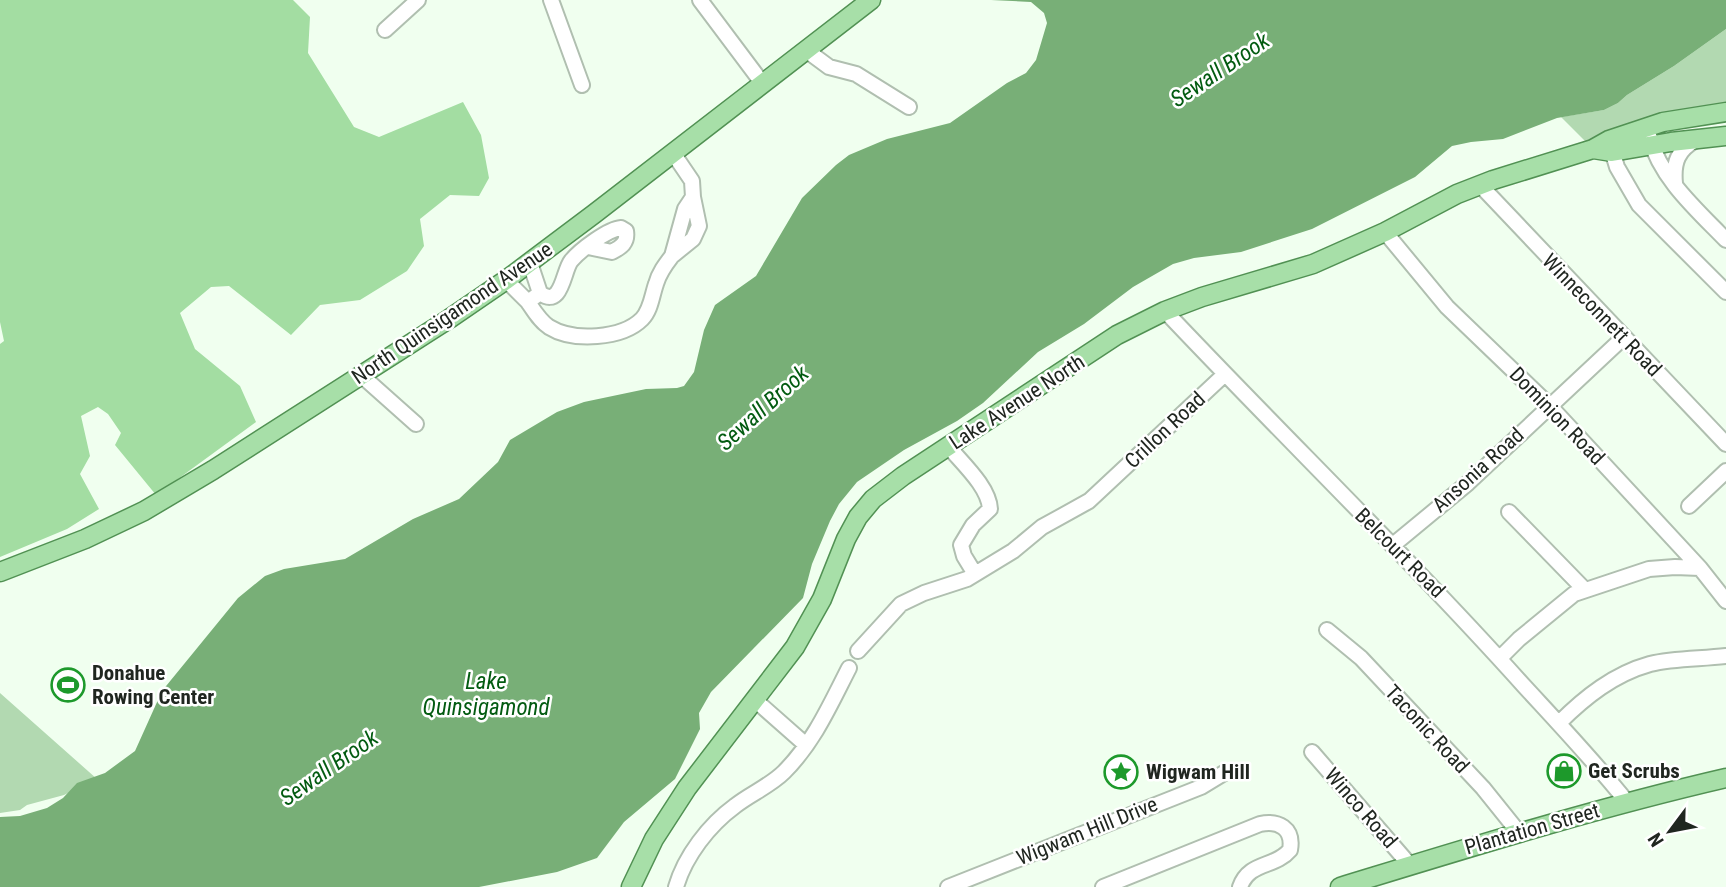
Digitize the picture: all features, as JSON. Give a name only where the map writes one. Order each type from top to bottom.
[{"type":"main road","name":"North Quinsigamond Avenue","points":[[0,572],[144,511],[208,473],[506,280],[872,0]]},
{"type":"main road","name":"Lake Avenue North","points":[[1611,146],[1647,127],[1681,118],[1726,112]]},
{"type":"main road","name":"Lake Avenue North","points":[[631,887],[654,839],[676,805],[788,659],[809,624],[852,527],[883,491],[948,446],[1117,335],[1165,311],[1202,297],[1313,264],[1479,185],[1593,149],[1726,136]]},
{"type":"main road","name":"Plantation Street","points":[[1340,887],[1367,883],[1409,864],[1627,802],[1726,778]]},
{"type":"street","points":[[385,30],[418,0]]},
{"type":"street","points":[[551,0],[582,85]]},
{"type":"street","points":[[700,0],[763,84]]},
{"type":"street","points":[[806,50],[829,67],[856,74],[909,107]]},
{"type":"street","points":[[1647,127],[1658,160],[1675,184],[1726,240]]},
{"type":"street","points":[[1675,184],[1677,156],[1687,145],[1698,139]]},
{"type":"street","points":[[1611,146],[1628,188],[1639,205],[1726,292]]},
{"type":"street","points":[[530,263],[534,298],[541,320],[558,331],[593,336],[623,330],[642,319],[647,312],[660,273],[672,256],[687,245],[698,230],[692,181],[673,153]]},
{"type":"street","name":"Winneconnett Road","points":[[1479,185],[1726,444]]},
{"type":"street","name":"Dominion Road","points":[[1385,232],[1456,317],[1549,405],[1700,568],[1726,601]]},
{"type":"street","points":[[506,280],[534,298],[550,297],[559,292],[569,263],[588,247]]},
{"type":"street","name":"Belcourt Road","points":[[1165,311],[1500,658],[1627,802]]},
{"type":"street","name":"Ansonia Road","points":[[1393,545],[1468,483],[1624,337]]},
{"type":"street","name":"Crillon Road","points":[[858,651],[901,604],[924,593],[961,582],[1013,551],[1042,527],[1082,506],[1225,374]]},
{"type":"street","points":[[361,375],[416,424]]},
{"type":"street","points":[[948,446],[978,484],[990,505],[990,509],[973,525],[961,545],[975,574]]},
{"type":"street","points":[[1689,506],[1726,471]]},
{"type":"street","points":[[1509,512],[1585,590]]},
{"type":"street","points":[[1500,658],[1564,601],[1585,590],[1649,569],[1700,568]]},
{"type":"street","name":"Taconic Road","points":[[1327,630],[1361,658],[1483,788],[1520,834]]},
{"type":"street","points":[[1559,723],[1589,695],[1630,672],[1651,664],[1726,656]]},
{"type":"street","points":[[676,887],[689,855],[720,819],[784,772],[806,745],[820,727],[849,668]]},
{"type":"street","points":[[755,700],[806,745]]},
{"type":"street","name":"Winco Road","points":[[1312,752],[1409,864]]},
{"type":"street","name":"Wigwam Hill Drive","points":[[948,887],[1201,787],[1224,773]]},
{"type":"street","points":[[1103,887],[1260,824],[1272,821],[1280,824],[1290,836],[1290,849],[1281,858],[1249,872],[1240,887]]},
{"type":"shaded area","points":[[0,0],[293,0],[310,17],[308,53],[354,127],[379,137],[463,102],[481,135],[489,178],[479,196],[450,195],[420,219],[424,246],[407,271],[360,300],[320,305],[291,335],[229,286],[211,287],[180,313],[195,349],[240,386],[256,422],[156,495],[115,445],[121,433],[108,414],[98,407],[81,416],[90,456],[80,474],[99,509],[67,529],[0,557],[0,344],[4,341],[0,322]]},
{"type":"shaded area","points":[[1726,29],[1726,112],[1593,149],[1561,117],[1604,110],[1618,103]]},
{"type":"shaded area","points":[[0,693],[97,779],[64,795],[27,805],[20,810],[0,813]]},
{"type":"water","name":"Lake Quinsigamond","points":[[991,0],[1726,0],[1726,29],[1604,110],[1557,118],[1503,139],[1452,146],[1415,177],[1312,229],[1241,252],[1194,258],[1173,264],[1133,287],[1084,324],[1038,352],[983,403],[957,421],[904,450],[857,482],[839,504],[830,521],[812,564],[803,598],[711,692],[699,713],[700,729],[675,779],[624,822],[597,858],[557,872],[479,887],[0,887],[0,817],[20,816],[47,808],[63,798],[77,783],[105,773],[135,751],[162,691],[238,598],[265,576],[284,569],[345,559],[413,519],[459,499],[498,462],[510,440],[557,412],[584,402],[646,389],[684,386],[694,372],[704,330],[715,305],[756,276],[802,198],[836,165],[849,155],[887,139],[950,123],[1026,73],[1036,60],[1047,23],[1044,13],[1031,2]]},
{"type":"place","name":"Donahue Rowing Center","points":[[68,685]]},
{"type":"place","name":"Get Scrubs","points":[[1564,771]]},
{"type":"place","name":"Wigwam Hill","points":[[1121,772]]},
{"type":"water label","name":"Sewall Brook","points":[[1220,70]]},
{"type":"water label","name":"Sewall Brook","points":[[763,408]]},
{"type":"water label","name":"Sewall Brook","points":[[329,768]]}]
